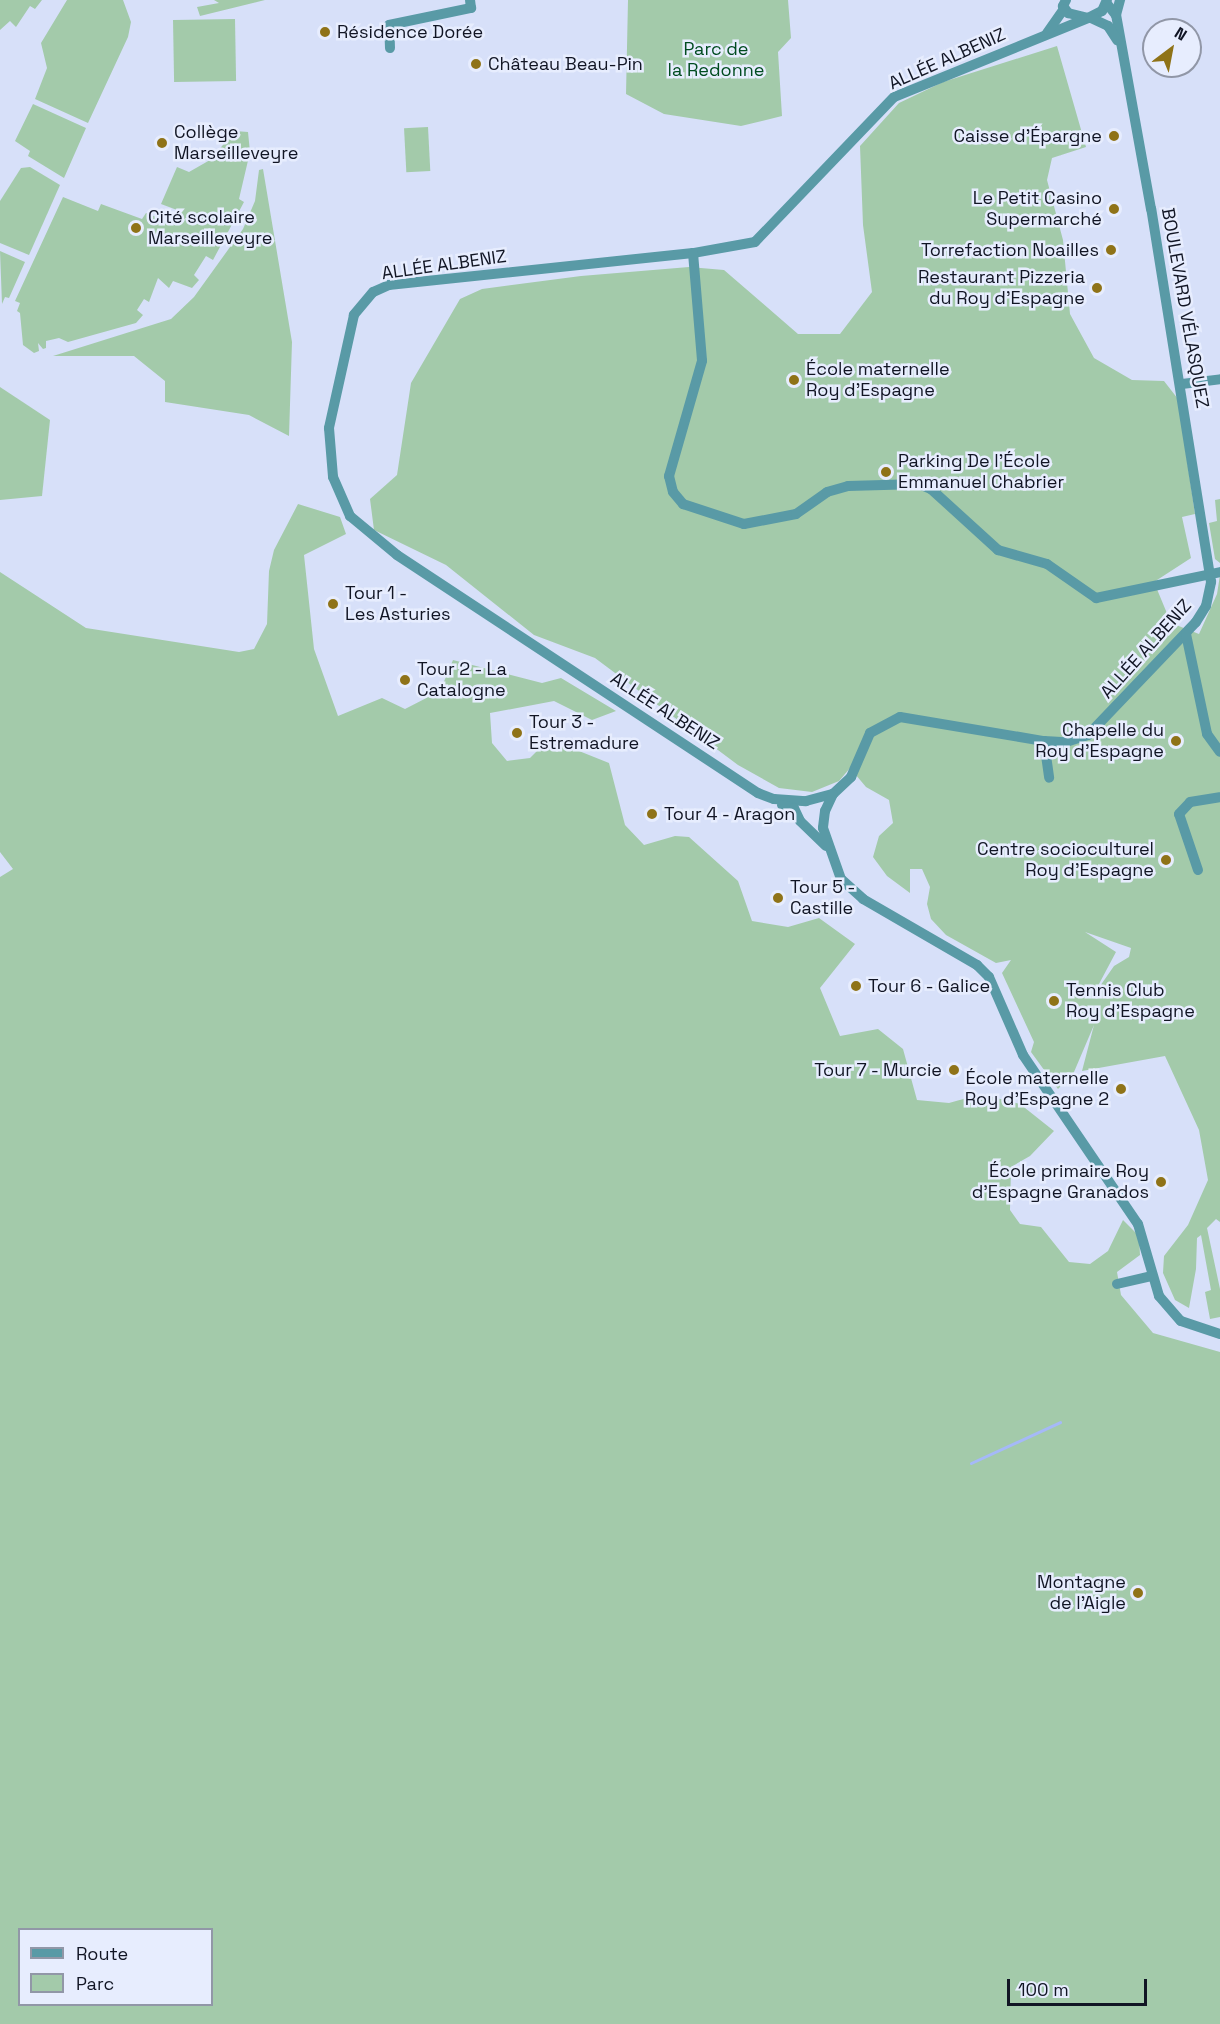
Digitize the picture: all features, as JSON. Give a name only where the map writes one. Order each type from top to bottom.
[{"type":"street","points":[[390,48],[389,25],[471,8],[470,0]]},
{"type":"street","points":[[1116,15],[1120,0]]},
{"type":"street","points":[[1089,18],[1108,1]]},
{"type":"street","name":"BOULEVARD VÉLASQUEZ","points":[[1108,1],[1116,15],[1215,573]]},
{"type":"street","name":"BOULEVARD VÉLASQUEZ","points":[[1063,4],[1113,31],[1122,50]]},
{"type":"street","name":"ALLÉE ALBENIZ","points":[[1045,34],[1063,4]]},
{"type":"street","name":"ALLÉE ALBENIZ","points":[[1089,18],[1045,34],[894,98],[755,242],[693,253],[380,288],[364,299],[354,315],[328,445],[341,498],[362,529],[759,793],[784,801],[806,801],[833,794],[851,777],[870,733],[894,718],[914,716],[1044,741],[1074,741],[1095,731],[1186,634],[1206,606],[1215,573]]},
{"type":"street","points":[[693,253],[702,361],[669,476],[673,492],[683,504],[744,524],[796,514],[827,492],[848,486],[919,484],[931,489],[998,550],[1047,564],[1096,598],[1215,573]]},
{"type":"street","points":[[1182,384],[1220,379]]},
{"type":"street","points":[[1186,634],[1207,734],[1220,752]]},
{"type":"street","points":[[1044,741],[1049,778]]},
{"type":"street","points":[[759,793],[773,802],[794,808],[800,821],[826,846]]},
{"type":"street","points":[[833,794],[822,818],[826,846],[836,872],[854,892],[969,960],[989,977],[1023,1055],[1138,1224],[1151,1276],[1159,1296],[1181,1321],[1220,1334]]},
{"type":"street","points":[[1198,870],[1179,814],[1190,802],[1220,797]]},
{"type":"street","name":"ALLÉE ALBENIZ","points":[[794,808],[806,801]]},
{"type":"street","points":[[1117,1284],[1151,1276]]},
{"type":"green space","points":[[0,0],[42,0],[35,9],[30,6],[16,27],[10,21],[0,30]]},
{"type":"green space","points":[[67,0],[123,0],[131,22],[128,37],[88,123],[35,99],[47,68],[41,43]]},
{"type":"green space","points":[[214,0],[265,0],[200,16],[197,7],[219,3]]},
{"type":"green space","name":"Parc de la Redonne","points":[[628,0],[788,0],[791,38],[778,52],[782,116],[741,126],[664,114],[626,94]]},
{"type":"green space","points":[[235,19],[236,81],[174,82],[173,20]]},
{"type":"green space","points":[[1057,46],[1086,147],[1052,158],[1047,180],[1063,240],[1070,314],[1094,358],[1132,380],[1164,381],[1178,399],[1195,514],[1182,517],[1191,558],[1154,582],[1171,623],[1199,634],[1217,594],[1220,575],[1220,1222],[1216,1219],[1207,1228],[1220,1289],[1220,1317],[1210,1319],[1205,1292],[1211,1290],[1201,1235],[1197,1238],[1196,1269],[1189,1308],[1175,1300],[1163,1273],[1164,1256],[1188,1225],[1208,1180],[1199,1130],[1165,1056],[1082,1071],[1094,1025],[1074,1072],[1058,1089],[1031,1052],[1034,1042],[1002,973],[1011,960],[996,963],[946,935],[931,919],[927,904],[930,887],[922,869],[910,869],[910,893],[887,876],[873,857],[879,836],[893,823],[889,800],[866,787],[850,768],[839,781],[812,792],[779,788],[738,765],[595,658],[534,635],[446,565],[374,530],[370,499],[397,475],[411,383],[460,299],[482,289],[581,276],[689,267],[724,270],[798,334],[840,334],[872,292],[863,225],[860,146],[899,103],[943,82]],"holes":[[[1085,932],[1131,948],[1129,957],[1114,966],[1091,999],[1116,952]]]},
{"type":"green space","points":[[33,104],[86,128],[64,178],[28,156],[30,151],[15,141]]},
{"type":"green space","points":[[428,127],[430,171],[406,172],[404,128]]},
{"type":"green space","points":[[235,131],[248,132],[250,152],[239,199],[244,202],[213,260],[206,256],[194,275],[199,280],[192,288],[173,281],[169,288],[158,278],[149,302],[144,299],[137,310],[143,315],[136,323],[68,342],[59,338],[46,341],[46,348],[43,349],[38,343],[39,351],[34,353],[23,345],[20,313],[17,311],[20,303],[15,301],[63,197],[98,211],[101,204],[142,219],[146,213],[172,223],[177,210],[161,204],[177,167],[189,172],[210,160]]},
{"type":"green space","points":[[30,167],[60,185],[29,255],[0,243],[0,201],[21,168]]},
{"type":"green space","points":[[263,169],[292,342],[289,436],[249,415],[165,402],[165,381],[134,356],[53,356],[171,319],[194,297],[243,229],[255,201],[259,170]]},
{"type":"green space","points":[[0,251],[25,262],[9,298],[5,297],[2,304]]},
{"type":"green space","points":[[0,387],[50,420],[42,496],[0,500]]},
{"type":"green space","points":[[1220,499],[1220,563],[1215,559],[1209,523],[1217,521],[1215,500]]},
{"type":"green space","points":[[298,504],[340,517],[346,534],[304,555],[314,649],[338,716],[382,698],[405,709],[440,691],[453,660],[542,683],[561,678],[616,711],[592,720],[554,701],[490,713],[492,743],[507,761],[530,758],[549,739],[609,763],[625,825],[644,845],[675,836],[689,837],[738,881],[752,921],[788,927],[819,918],[855,944],[820,988],[840,1036],[878,1029],[903,1049],[917,1100],[949,1103],[981,1094],[1020,1104],[1054,1131],[1030,1156],[1011,1167],[1010,1210],[1020,1224],[1041,1227],[1069,1262],[1090,1264],[1108,1251],[1123,1220],[1139,1236],[1140,1255],[1117,1272],[1121,1295],[1153,1333],[1220,1352],[1220,2024],[0,2024],[0,877],[13,869],[0,852],[0,572],[86,628],[239,652],[254,649],[267,624],[269,571],[274,550]]},
{"type":"waterway","points":[[971,1463],[1060,1422]]},
{"type":"place","name":"Résidence Dorée","points":[[325,32]]},
{"type":"place","name":"Château Beau-Pin","points":[[476,64]]},
{"type":"place","name":"Caisse d'Épargne","points":[[1114,136]]},
{"type":"place","name":"Collège Marseilleveyre","points":[[162,143]]},
{"type":"place","name":"Le Petit Casino Supermarché","points":[[1114,209]]},
{"type":"place","name":"Cité scolaire Marseilleveyre","points":[[136,228]]},
{"type":"place","name":"Torrefaction Noailles","points":[[1111,250]]},
{"type":"place","name":"Restaurant Pizzeria du Roy d'Espagne","points":[[1097,288]]},
{"type":"place","name":"École maternelle Roy d'Espagne","points":[[794,380]]},
{"type":"place","name":"Parking De l’École Emmanuel Chabrier","points":[[886,472]]},
{"type":"place","name":"Tour 1 - Les Asturies","points":[[333,604]]},
{"type":"place","name":"Tour 2 - La Catalogne","points":[[405,680]]},
{"type":"place","name":"Tour 3 - Estremadure","points":[[517,733]]},
{"type":"place","name":"Chapelle du Roy d’Espagne","points":[[1176,741]]},
{"type":"place","name":"Tour 4 - Aragon","points":[[652,814]]},
{"type":"place","name":"Centre socioculturel Roy d'Espagne","points":[[1166,860]]},
{"type":"place","name":"Tour 5 - Castille","points":[[778,898]]},
{"type":"place","name":"Tour 6 - Galice","points":[[856,986]]},
{"type":"place","name":"Tennis Club Roy d'Espagne","points":[[1054,1001]]},
{"type":"place","name":"Tour 7 - Murcie","points":[[954,1070]]},
{"type":"place","name":"École maternelle Roy d'Espagne 2","points":[[1121,1089]]},
{"type":"place","name":"École primaire Roy d'Espagne Granados","points":[[1161,1182]]},
{"type":"place","name":"Montagne de l'Aigle","points":[[1138,1593]]}]
